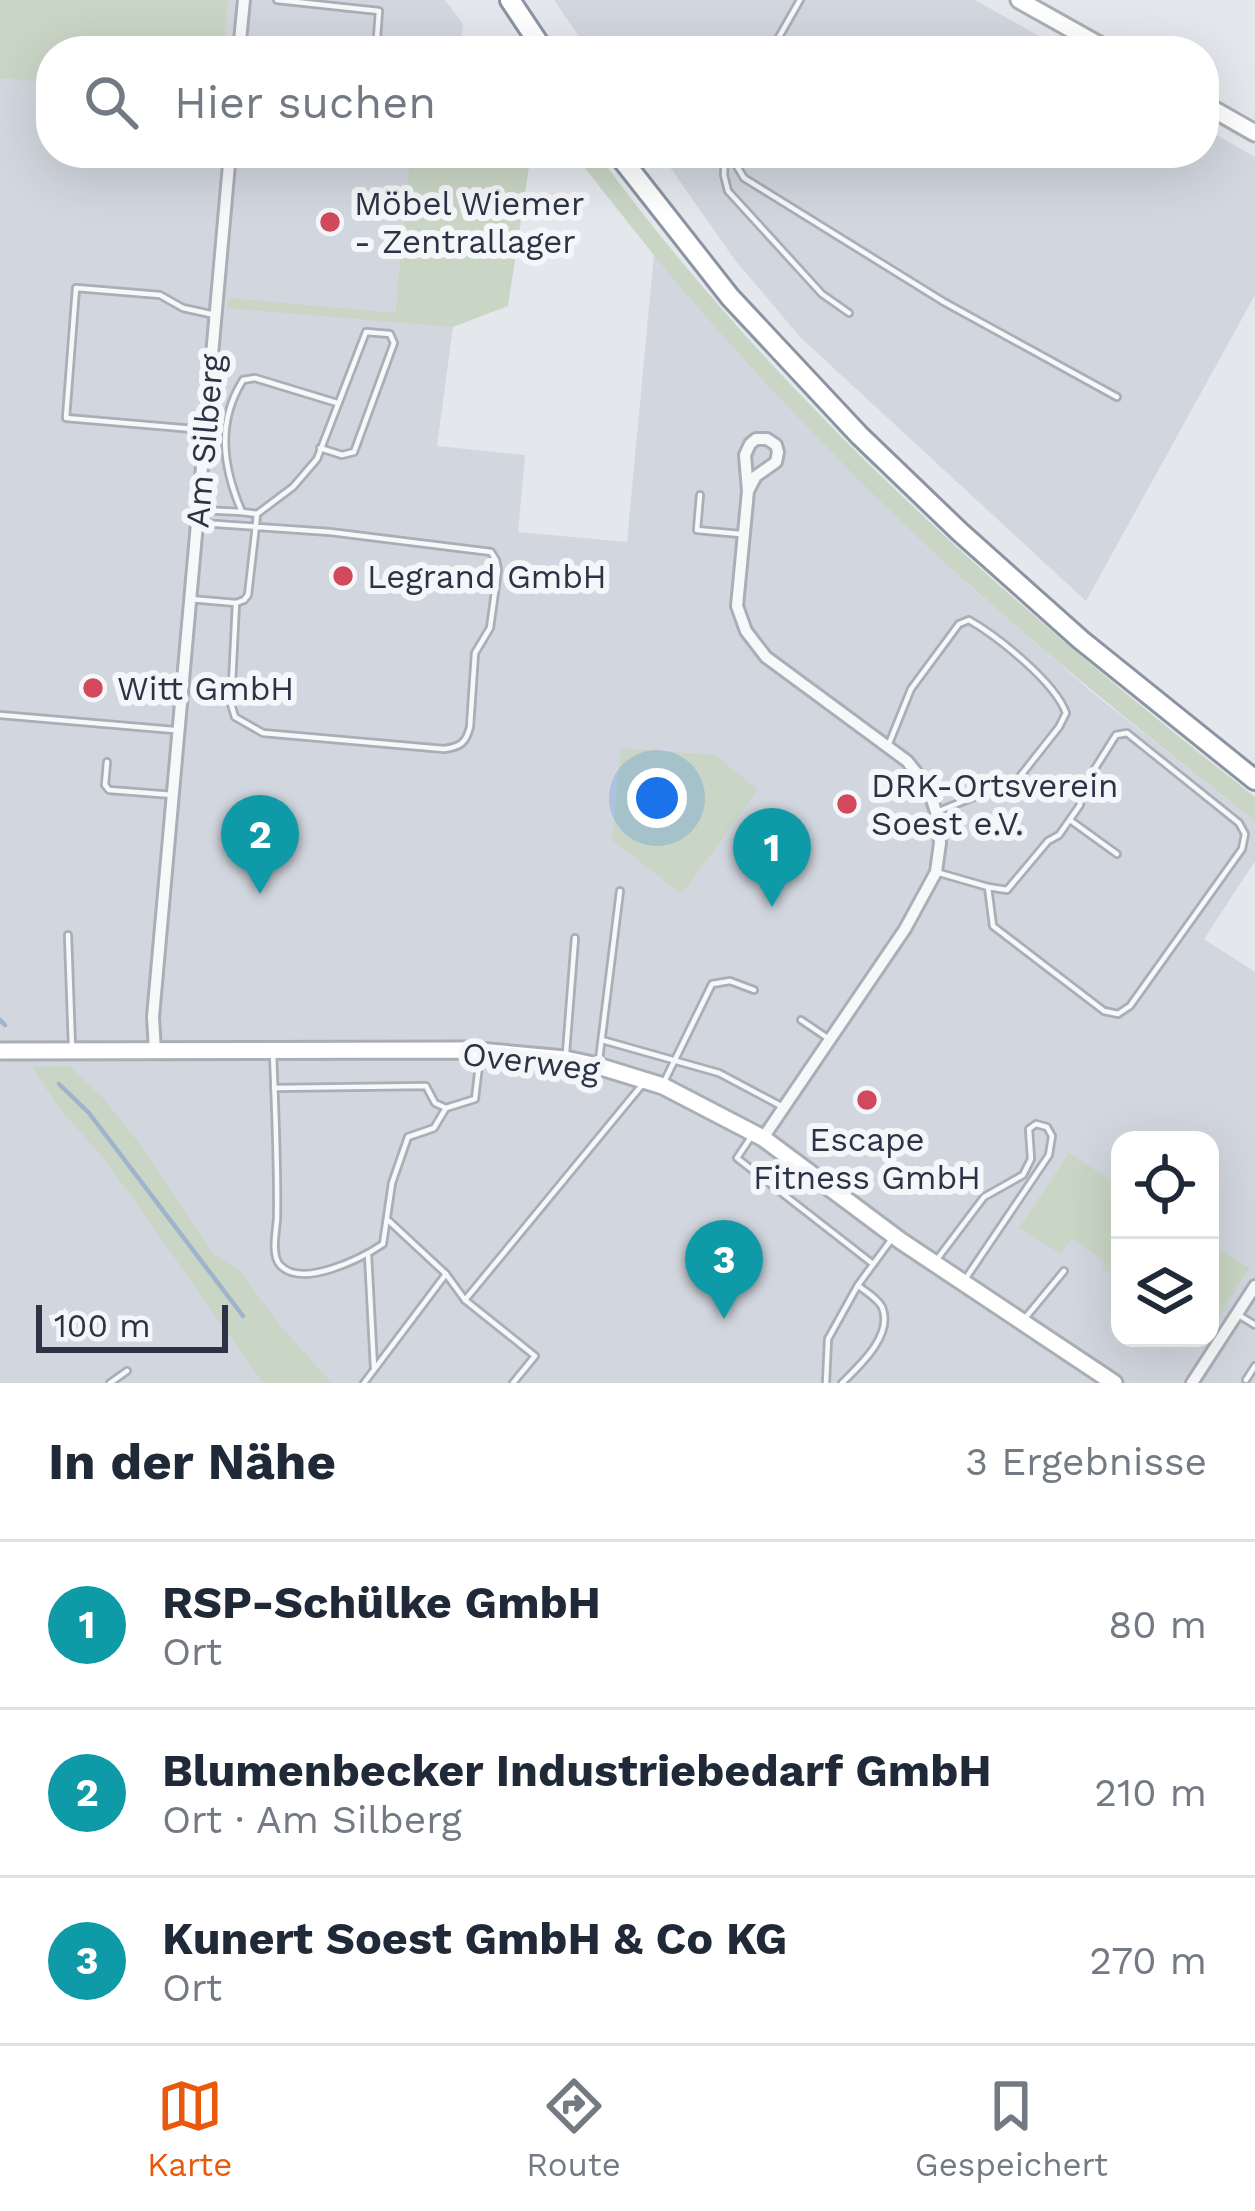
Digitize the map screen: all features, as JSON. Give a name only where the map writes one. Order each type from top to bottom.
[{"type":"highway","points":[[513,0],[534,36]]},
{"type":"highway","points":[[629,168],[730,297],[859,435],[1081,640],[1255,780]]},
{"type":"street","points":[[241,36],[244,0]]},
{"type":"street","points":[[1018,0],[1083,36]]},
{"type":"street","points":[[1219,113],[1255,133]]},
{"type":"street","name":"Am Silberg","points":[[155,1052],[153,1017],[229,168]]},
{"type":"street","points":[[748,491],[756,476],[776,462],[776,445],[767,439],[756,439],[746,455],[748,491],[737,606],[746,631],[766,657],[908,761],[928,787],[940,844],[936,872],[905,929],[784,1108],[759,1135]]},
{"type":"street","name":"Overweg","points":[[0,1052],[480,1052],[598,1066],[654,1083],[759,1135],[894,1236],[1114,1383]]},
{"type":"street","points":[[1192,1383],[1255,1286]]},
{"type":"lane","points":[[277,0],[380,11],[378,36]]},
{"type":"lane","points":[[780,36],[800,0]]},
{"type":"lane","points":[[725,168],[728,191],[822,294],[849,313]]},
{"type":"lane","points":[[737,168],[744,178],[944,302],[1117,397]]},
{"type":"lane","points":[[205,430],[65,418],[76,288],[160,295],[183,308],[215,315]]},
{"type":"lane","points":[[197,516],[257,514],[293,487],[316,459],[320,448],[337,404],[366,332],[390,334],[394,343],[354,452],[342,455],[320,448]]},
{"type":"lane","points":[[242,512],[225,464],[225,428],[243,380],[255,378],[337,404]]},
{"type":"lane","points":[[700,495],[697,530],[743,535]]},
{"type":"lane","points":[[190,598],[236,603],[248,595],[257,514]]},
{"type":"lane","points":[[197,516],[256,527],[491,552],[498,570],[496,590],[490,628],[475,653],[467,739],[458,747],[444,749],[263,733],[248,726],[235,717],[231,704],[236,603]]},
{"type":"lane","points":[[888,746],[911,689],[958,624],[969,620],[1035,673],[1062,702],[1066,713],[1059,727],[1018,779],[936,812]]},
{"type":"lane","points":[[0,715],[179,730]]},
{"type":"lane","points":[[936,872],[1007,890],[1081,805],[1082,789],[1121,732],[1239,823],[1245,835],[1242,849],[1213,893],[1124,1012],[1104,1011],[993,926],[988,886]]},
{"type":"lane","points":[[107,763],[109,790],[173,795]]},
{"type":"lane","points":[[1070,820],[1117,854]]},
{"type":"lane","points":[[598,1066],[620,891]]},
{"type":"lane","points":[[68,935],[72,1052]]},
{"type":"lane","points":[[565,1059],[575,938]]},
{"type":"lane","points":[[465,1300],[674,1061],[712,984],[730,981],[754,990]]},
{"type":"lane","points":[[801,1020],[829,1039]]},
{"type":"lane","points":[[602,1040],[719,1073],[784,1108]]},
{"type":"lane","points":[[273,1051],[276,1257],[282,1268],[296,1273],[347,1264],[383,1244],[392,1183],[408,1137],[434,1128],[446,1108],[475,1099],[480,1052]]},
{"type":"lane","points":[[274,1088],[426,1086],[436,1103],[446,1108]]},
{"type":"lane","points":[[934,1263],[984,1197],[1023,1175],[1032,1150],[1029,1129],[1036,1124],[1047,1127],[1052,1136],[1049,1155],[963,1282]]},
{"type":"lane","points":[[759,1135],[737,1158],[873,1264]]},
{"type":"lane","points":[[386,1219],[446,1274],[465,1300],[535,1356],[513,1383]]},
{"type":"lane","points":[[826,1383],[828,1339],[894,1236]]},
{"type":"lane","points":[[368,1254],[374,1369]]},
{"type":"lane","points":[[1023,1322],[1064,1271]]},
{"type":"lane","points":[[364,1383],[446,1274]]},
{"type":"lane","points":[[842,1383],[865,1360],[883,1328],[879,1302],[858,1286]]},
{"type":"lane","points":[[1237,1314],[1255,1325]]},
{"type":"lane","points":[[1246,1380],[1255,1366]]},
{"type":"lane","points":[[110,1383],[127,1370]]},
{"type":"shaded area","points":[[0,0],[445,0],[463,24],[462,36],[36,36],[36,168],[409,168],[395,313],[453,327],[437,446],[525,455],[518,532],[627,542],[654,254],[786,404],[971,587],[1093,693],[1255,821],[1255,861],[1204,939],[1255,972],[1255,1383],[0,1383]]},
{"type":"shaded area","points":[[554,0],[975,0],[1039,36],[579,36]]},
{"type":"shaded area","points":[[1219,137],[1255,157],[1255,295],[1086,601],[800,337],[735,260],[671,168],[1219,168]]},
{"type":"green space","points":[[0,0],[228,0],[225,36],[36,36],[36,82],[0,78]]},
{"type":"green space","points":[[409,168],[529,168],[508,306],[453,327],[227,308],[228,298],[395,313]]},
{"type":"green space","points":[[585,168],[609,168],[742,332],[904,498],[1076,652],[1255,797],[1255,821],[1043,649],[938,556],[798,418]]},
{"type":"green space","points":[[621,748],[714,755],[758,789],[682,894],[612,840]]},
{"type":"green space","points":[[69,1066],[138,1142],[213,1254],[239,1270],[282,1328],[332,1383],[263,1383],[109,1165],[56,1104],[32,1067]]},
{"type":"green space","points":[[1069,1153],[1111,1180],[1111,1274],[1101,1268],[1104,1261],[1072,1238],[1060,1253],[1019,1228]]},
{"type":"green space","points":[[1219,1249],[1249,1268],[1219,1316]]},
{"type":"waterway","points":[[0,1020],[5,1025]]},
{"type":"waterway","points":[[59,1084],[89,1113],[243,1316]]},
{"type":"place","name":"Möbel Wiemer - Zentrallager","points":[[330,222]]},
{"type":"place","name":"Legrand GmbH","points":[[343,576]]},
{"type":"place","name":"Witt GmbH","points":[[93,688]]},
{"type":"place","name":"DRK-Ortsverein Soest e.V.","points":[[847,804]]},
{"type":"place","name":"Blumenbecker Industriebedarf GmbH","points":[[260,894]]},
{"type":"place","name":"RSP-Schülke GmbH","points":[[772,907]]},
{"type":"place","name":"Escape Fitness GmbH","points":[[867,1100]]},
{"type":"place","name":"Kunert Soest GmbH & Co KG","points":[[724,1319]]}]
